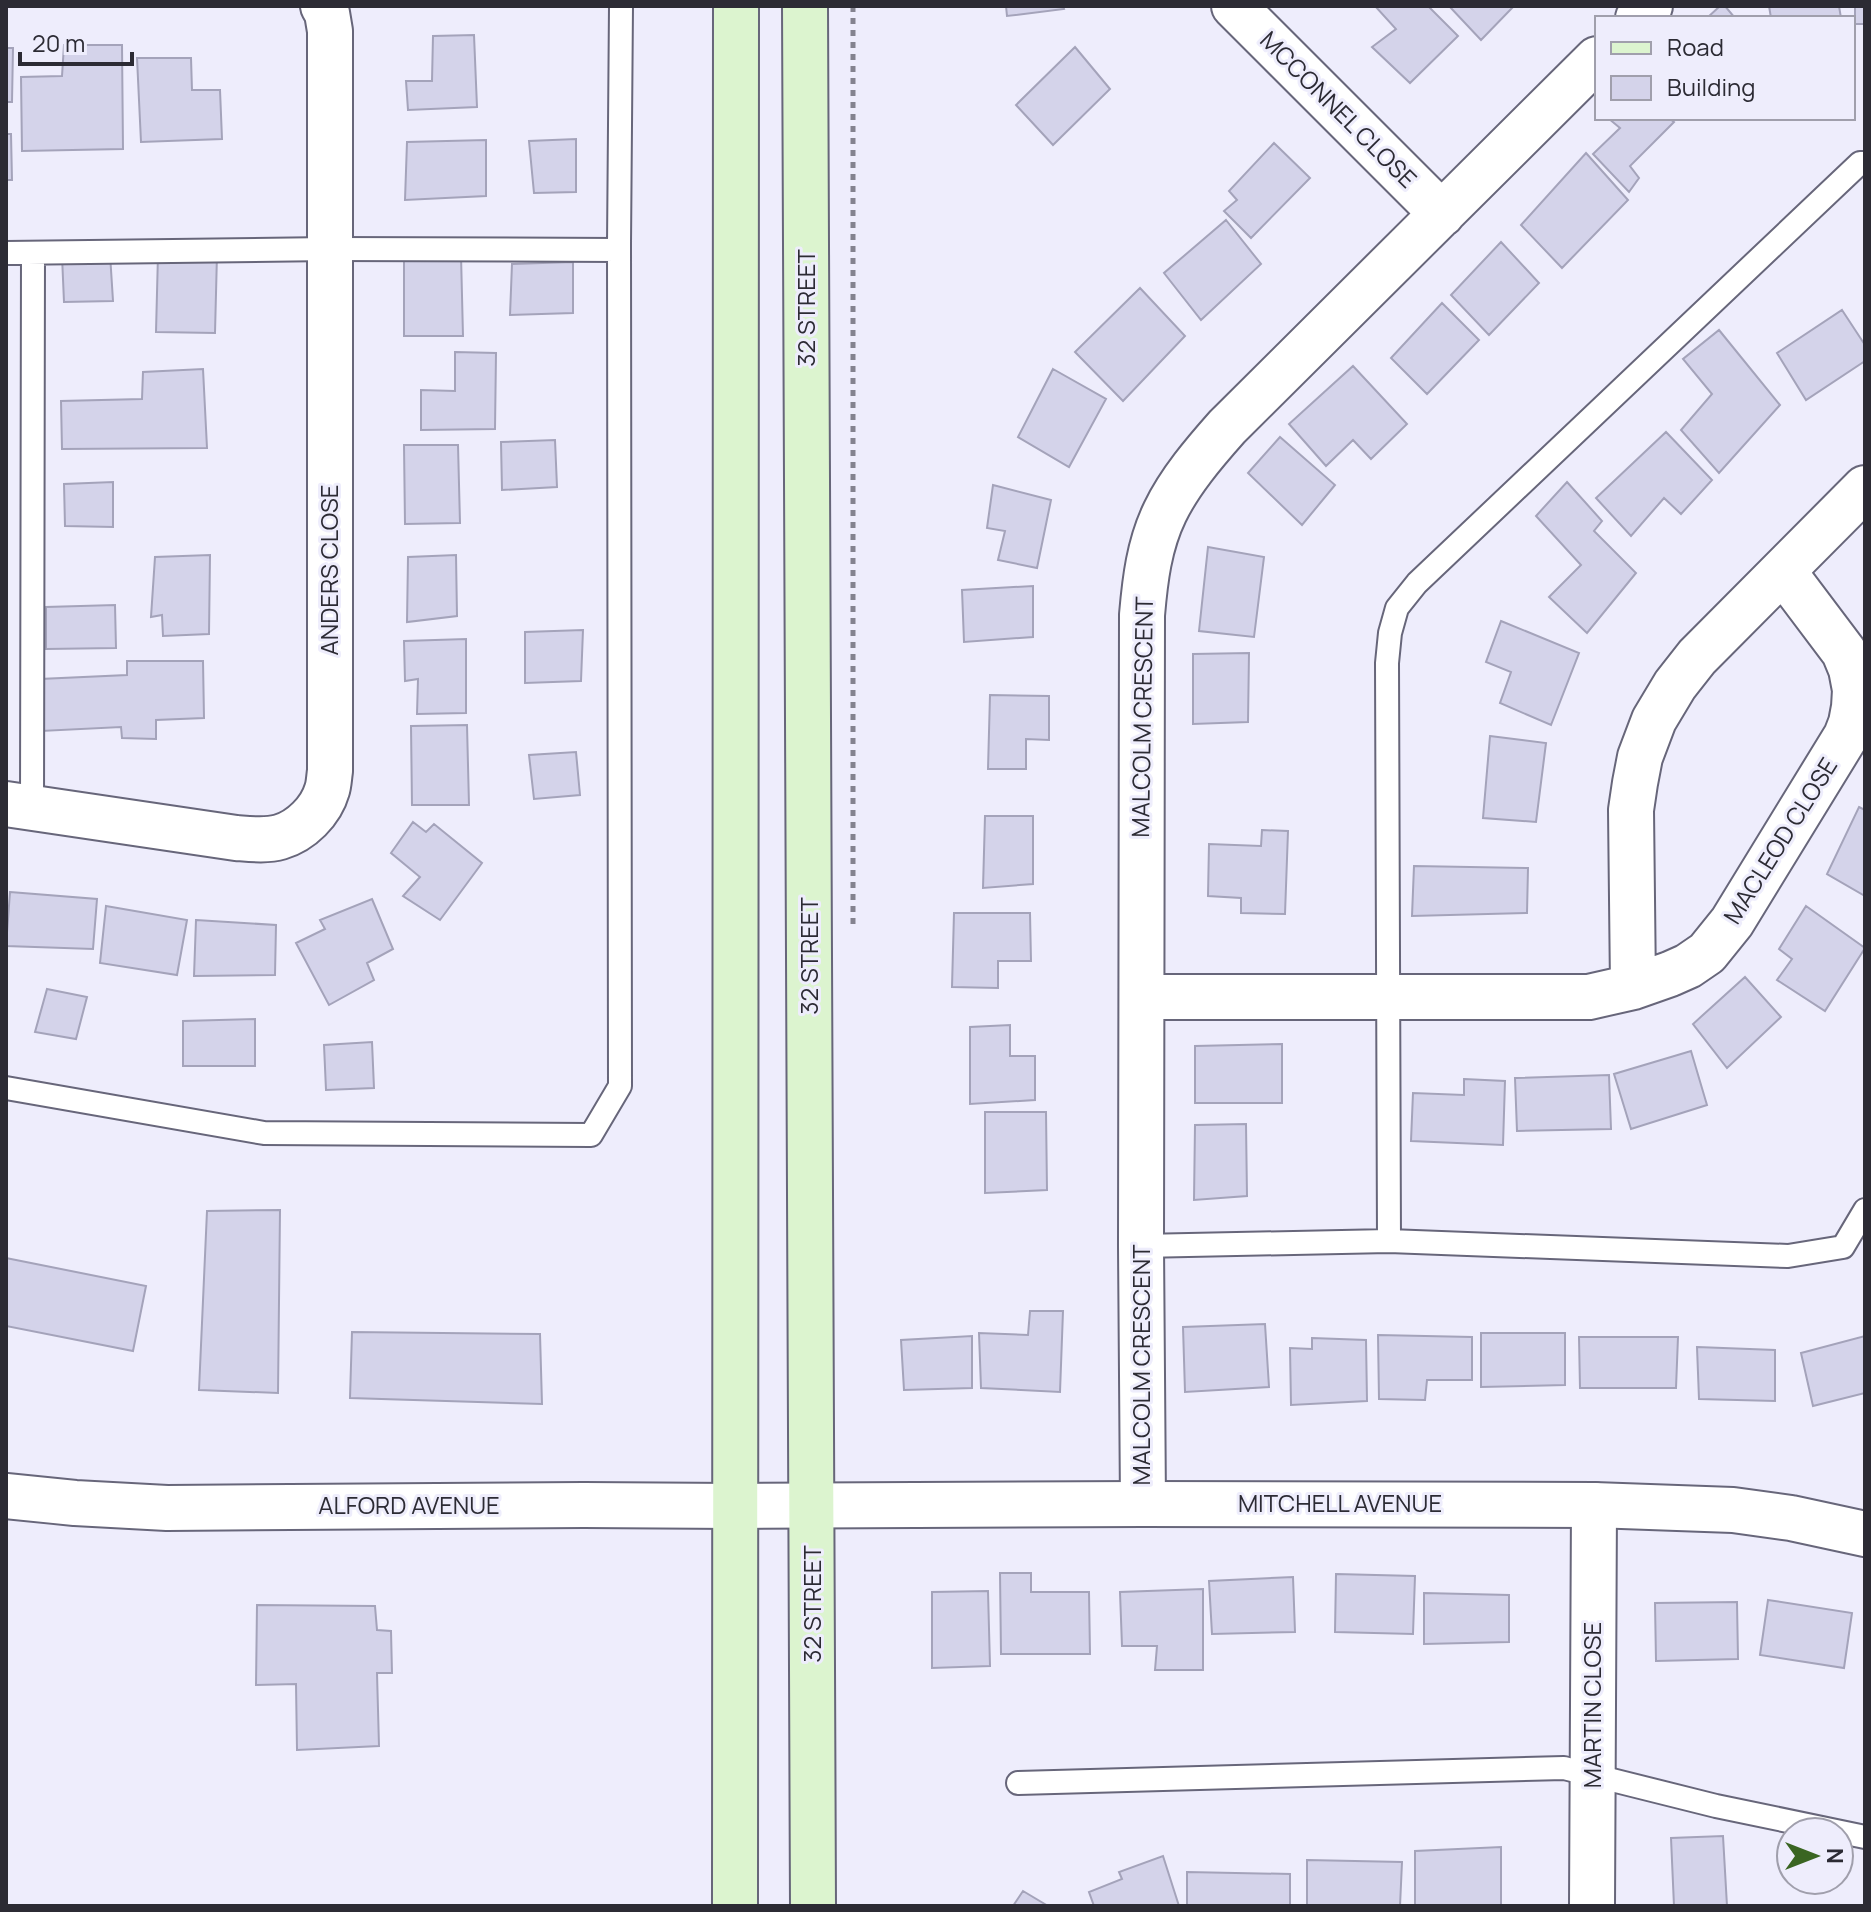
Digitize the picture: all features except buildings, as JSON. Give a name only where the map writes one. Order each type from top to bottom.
[{"type":"main road","points":[[735,1906],[736,6]]},
{"type":"main road","name":"32 STREET","points":[[805,6],[813,1906]]},
{"type":"street","name":"ANDERS CLOSE","points":[[19,806],[262,840],[280,837],[308,820],[327,790],[330,771],[330,31],[323,6]]},
{"type":"street","name":"MCCONNEL CLOSE","points":[[1234,6],[1442,214]]},
{"type":"street","name":"MALCOLM CRESCENT","points":[[1143,1504],[1142,615],[1148,561],[1155,537],[1165,511],[1184,481],[1227,427],[1595,61]]},
{"type":"street","points":[[1633,987],[1631,810],[1635,783],[1654,720],[1697,657],[1865,488]]},
{"type":"street","name":"MACLEOD CLOSE","points":[[1142,997],[1589,997],[1633,987],[1688,966],[1707,953],[1732,922],[1851,723],[1855,690],[1844,652],[1783,571]]},
{"type":"street","name":"ALFORD AVENUE","points":[[6,1496],[167,1508],[812,1506]]},
{"type":"street","name":"MARTIN CLOSE","points":[[1592,1906],[1594,1505]]},
{"type":"street","name":"MITCHELL AVENUE","points":[[812,1506],[1672,1506],[1791,1518],[1865,1534]]},
{"type":"lane","points":[[6,1088],[264,1133],[591,1135],[620,1086],[621,6]]},
{"type":"lane","points":[[1389,1241],[1387,663],[1390,633],[1397,608],[1417,583],[1860,163],[1865,163]]},
{"type":"lane","points":[[6,253],[330,249],[619,250]]},
{"type":"lane","points":[[19,806],[33,254]]},
{"type":"lane","points":[[1141,1246],[1389,1241],[1788,1256],[1843,1247],[1865,1210]]},
{"type":"lane","points":[[1018,1783],[1564,1768],[1716,1806],[1865,1837]]},
{"type":"path","points":[[853,6],[853,934]]}]
